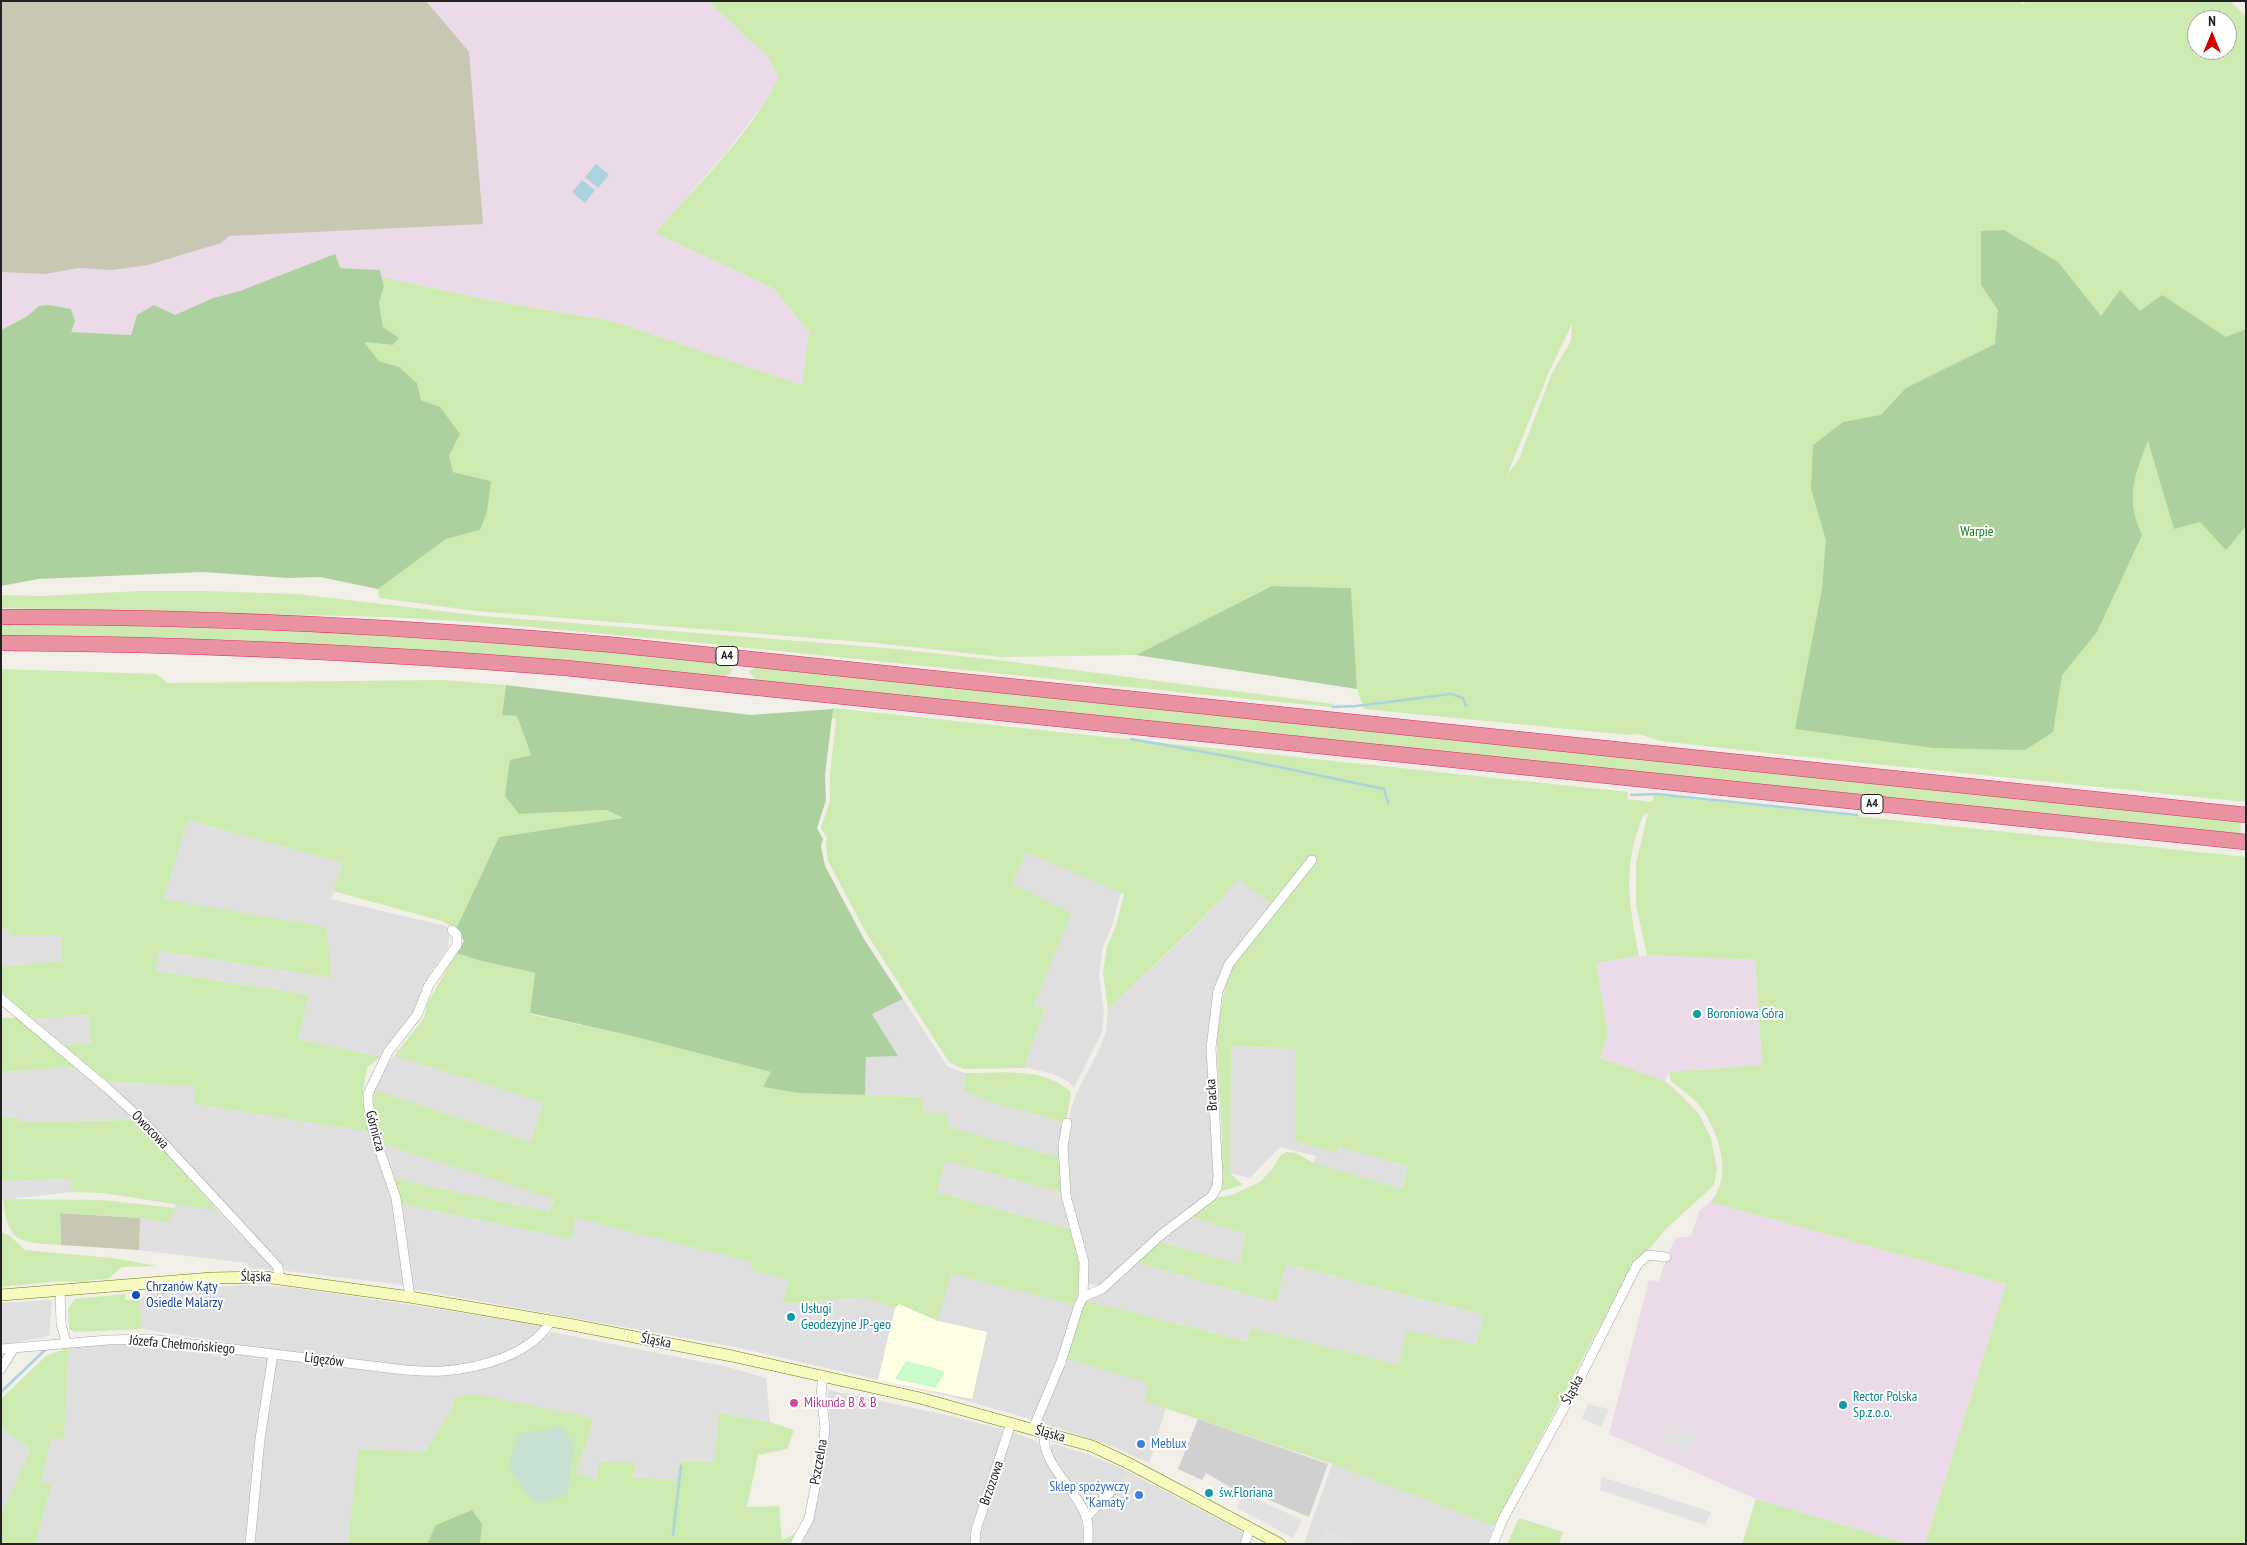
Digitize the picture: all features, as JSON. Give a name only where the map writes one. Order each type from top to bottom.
[{"type":"highway","name":"A4","points":[[1,617],[242,621],[541,638],[924,676],[2245,815]]},
{"type":"highway","name":"A4","points":[[1,643],[296,651],[557,667],[2246,842]]},
{"type":"main road","name":"Śląska","points":[[1,1295],[244,1276],[279,1278],[410,1297],[552,1321],[823,1376],[949,1405],[1039,1431],[1108,1453],[1280,1544]]},
{"type":"street","name":"Bracka","points":[[1083,1297],[1102,1288],[1162,1234],[1212,1196],[1217,1188],[1218,1176],[1211,1048],[1218,991],[1229,964],[1312,860]]},
{"type":"street","name":"Górnicza","points":[[410,1297],[396,1198],[373,1131],[368,1108],[368,1094],[388,1052],[417,1015],[429,985],[457,945],[457,935],[452,930]]},
{"type":"street","name":"Owocowa","points":[[1,999],[107,1088],[144,1122],[278,1267],[279,1278]]},
{"type":"street","points":[[1067,1123],[1064,1146],[1066,1196],[1084,1262],[1083,1297],[1039,1431],[1050,1458],[1086,1517],[1088,1522],[1088,1544]]},
{"type":"street","name":"Śląska","points":[[1493,1544],[1503,1519],[1576,1386],[1637,1265],[1648,1255],[1666,1257]]},
{"type":"street","points":[[60,1290],[61,1323],[66,1343]]},
{"type":"street","name":"Ligęzów","points":[[273,1354],[405,1370],[443,1371],[499,1359],[525,1347],[548,1328],[552,1321]]},
{"type":"street","name":"Józefa Chełmońskiego","points":[[1,1349],[66,1343],[150,1339],[273,1354]]},
{"type":"street","points":[[1,1369],[14,1348]]},
{"type":"street","points":[[250,1544],[260,1439],[273,1354]]},
{"type":"street","name":"Pszczelna","points":[[795,1544],[809,1519],[823,1446],[825,1428],[821,1394],[823,1376]]},
{"type":"street","name":"Brzozowa","points":[[975,1544],[976,1530],[1011,1423]]},
{"type":"street","points":[[1086,1517],[1116,1486]]},
{"type":"street","points":[[1245,1544],[1250,1527]]},
{"type":"shaded area","points":[[1,1],[708,1],[768,57],[778,78],[769,97],[724,155],[655,233],[773,288],[809,332],[802,385],[612,321],[483,299],[382,277],[380,270],[340,268],[213,298],[175,315],[137,315],[131,335],[71,332],[39,306],[26,317],[1,330]]},
{"type":"shaded area","points":[[1,1],[426,1],[469,52],[483,224],[229,236],[221,243],[148,265],[112,270],[79,268],[45,274],[1,272]]},
{"type":"shaded area","points":[[188,820],[343,863],[331,899],[446,926],[450,934],[448,948],[431,972],[415,1013],[380,1057],[298,1039],[309,995],[155,971],[158,951],[332,978],[325,927],[162,899]]},
{"type":"shaded area","points":[[1026,851],[1121,892],[1113,923],[1103,947],[1099,974],[1104,1013],[1102,1032],[1074,1088],[1069,1082],[1053,1074],[1028,1068],[1025,1064],[1045,1009],[1034,1005],[1049,964],[1012,884]]},
{"type":"shaded area","points":[[1239,878],[1271,904],[1226,962],[1215,992],[1210,1018],[1208,1048],[1215,1180],[1211,1193],[1100,1285],[1089,1284],[1086,1281],[1067,1196],[1065,1147],[1071,1109],[1076,1094],[1098,1052],[1106,1032],[1108,1009],[1195,927]]},
{"type":"shaded area","points":[[1,929],[10,929],[11,936],[62,936],[62,961],[1,966]]},
{"type":"shaded area","points":[[1647,955],[1755,960],[1762,1065],[1669,1072],[1665,1081],[1600,1058],[1608,1034],[1596,963]]},
{"type":"shaded area","points":[[903,999],[948,1067],[965,1073],[964,1091],[990,1102],[1066,1123],[1062,1158],[947,1127],[923,1113],[923,1097],[865,1095],[866,1056],[898,1056],[872,1014]]},
{"type":"shaded area","points":[[88,1015],[91,1043],[62,1045],[32,1019]]},
{"type":"shaded area","points":[[1230,1046],[1296,1049],[1337,1153],[1339,1147],[1408,1166],[1402,1189],[1314,1163],[1316,1156],[1280,1147],[1250,1178],[1230,1173]]},
{"type":"shaded area","points":[[394,1056],[543,1102],[531,1142],[373,1089],[380,1073]]},
{"type":"shaded area","points":[[76,1067],[137,1120],[20,1122],[19,1118],[1,1118],[1,1072]]},
{"type":"shaded area","points":[[108,1082],[195,1086],[194,1104],[370,1132],[393,1199],[404,1267],[404,1285],[286,1271],[148,1122]]},
{"type":"shaded area","points":[[380,1143],[554,1198],[549,1212],[392,1178]]},
{"type":"shaded area","points":[[945,1161],[1064,1193],[1073,1230],[937,1192]]},
{"type":"shaded area","points":[[72,1179],[72,1192],[1,1200],[1,1181]]},
{"type":"shaded area","points":[[1710,1202],[2006,1284],[1925,1544],[1907,1544],[1756,1499],[1609,1434],[1649,1280],[1659,1282],[1666,1257],[1676,1238],[1691,1236],[1699,1211]]},
{"type":"shaded area","points":[[176,1203],[218,1211],[275,1270],[249,1268],[247,1263],[139,1250],[140,1218],[169,1223]]},
{"type":"shaded area","points":[[402,1204],[572,1239],[575,1218],[751,1262],[750,1270],[789,1280],[784,1304],[864,1297],[895,1308],[951,1274],[1075,1305],[1064,1345],[1034,1420],[949,1396],[735,1347],[413,1289]]},
{"type":"shaded area","points":[[60,1213],[140,1218],[139,1250],[61,1245]]},
{"type":"shaded area","points":[[1189,1216],[1245,1234],[1240,1264],[1160,1242]]},
{"type":"shaded area","points":[[1135,1262],[1275,1303],[1285,1264],[1484,1315],[1477,1346],[1399,1365],[1251,1328],[1248,1341],[1087,1301],[1104,1291]]},
{"type":"shaded area","points":[[244,1285],[287,1287],[544,1326],[523,1345],[498,1356],[442,1367],[410,1367],[273,1350],[142,1329],[139,1299],[157,1291]]},
{"type":"shaded area","points":[[52,1300],[49,1336],[1,1345],[1,1303]]},
{"type":"shaded area","points":[[899,1304],[938,1321],[987,1332],[972,1399],[878,1380],[895,1308]]},
{"type":"shaded area","points":[[552,1332],[728,1367],[766,1378],[770,1422],[719,1413],[714,1462],[677,1481],[633,1477],[637,1464],[597,1479],[576,1474],[593,1418],[544,1410],[453,1407],[425,1452],[359,1449],[348,1544],[255,1544],[262,1462],[276,1359],[406,1375],[429,1375],[501,1362],[528,1350]]},
{"type":"shaded area","points":[[108,1344],[151,1344],[228,1351],[269,1358],[247,1544],[35,1544],[52,1484],[41,1482],[51,1438],[64,1438],[69,1347]]},
{"type":"shaded area","points":[[1067,1359],[1149,1383],[1144,1401],[1166,1408],[1149,1463],[1109,1445],[1039,1422]]},
{"type":"shaded area","points":[[828,1390],[951,1416],[1005,1430],[972,1544],[802,1544],[812,1520],[825,1466],[825,1446],[830,1425]]},
{"type":"shaded area","points":[[1588,1404],[1609,1409],[1601,1427],[1582,1418]]},
{"type":"shaded area","points":[[1198,1419],[1328,1464],[1309,1517],[1243,1489],[1237,1491],[1206,1473],[1202,1480],[1178,1469]]},
{"type":"shaded area","points":[[1666,1424],[1695,1432],[1689,1453],[1660,1444]]},
{"type":"shaded area","points":[[562,1427],[574,1446],[567,1495],[537,1503],[525,1491],[509,1466],[518,1434]]},
{"type":"shaded area","points":[[1,1428],[31,1449],[1,1513]]},
{"type":"shaded area","points":[[1013,1432],[1036,1441],[1081,1514],[1085,1523],[1085,1544],[976,1544],[999,1468]]},
{"type":"shaded area","points":[[1055,1444],[1090,1455],[1121,1468],[1245,1533],[1242,1544],[1093,1544],[1092,1522],[1087,1510],[1051,1453],[1051,1445]]},
{"type":"shaded area","points":[[1332,1464],[1494,1526],[1487,1544],[1304,1544]]},
{"type":"shaded area","points":[[1124,1474],[1132,1477],[1127,1495],[1118,1493]]},
{"type":"shaded area","points":[[1602,1477],[1711,1512],[1705,1525],[1600,1490]]},
{"type":"shaded area","points":[[1244,1493],[1302,1520],[1293,1538],[1237,1508]]},
{"type":"shaded area","points":[[1325,1529],[1361,1544],[1319,1544]]},
{"type":"green space","points":[[708,1],[2019,1],[2024,4],[2025,1],[2230,1],[2246,16],[2246,802],[1660,741],[1639,734],[1628,735],[1364,709],[1357,689],[1351,588],[1272,586],[1136,655],[1001,657],[875,643],[476,611],[379,598],[378,589],[446,539],[480,530],[491,481],[453,472],[449,456],[460,434],[440,408],[421,400],[417,383],[399,367],[379,361],[363,342],[393,345],[399,338],[383,327],[379,303],[384,286],[382,277],[483,299],[612,321],[802,385],[809,332],[773,288],[655,233],[739,138],[767,98],[778,78],[768,57]],"holes":[[[1572,324],[1571,341],[1552,373],[1519,459],[1507,475],[1549,372]]]},
{"type":"green space","name":"Warpie","points":[[2004,230],[2058,262],[2101,316],[2120,290],[2140,311],[2162,295],[2226,337],[2246,329],[2246,526],[2226,550],[2200,522],[2174,529],[2148,441],[2133,488],[2134,510],[2142,535],[2097,632],[2062,675],[2053,732],[2025,750],[1933,748],[1795,729],[1822,589],[1826,540],[1811,489],[1813,445],[1843,422],[1881,415],[1906,388],[1995,344],[1998,310],[1981,285],[1981,231]]},
{"type":"green space","points":[[335,254],[340,268],[380,270],[384,286],[379,303],[383,327],[399,338],[393,345],[364,342],[379,361],[399,367],[417,383],[421,400],[440,407],[460,434],[449,456],[453,472],[491,481],[487,512],[480,530],[446,539],[378,589],[320,577],[288,578],[203,572],[38,579],[1,586],[1,330],[26,317],[39,306],[49,305],[71,309],[75,321],[71,332],[131,335],[137,315],[154,305],[175,315],[213,298],[240,291]]},
{"type":"green space","points":[[1272,586],[1351,588],[1357,689],[1136,655]]},
{"type":"green space","points":[[141,591],[297,594],[483,616],[886,648],[1006,661],[1334,704],[1332,707],[1246,699],[681,641],[474,622],[387,617],[1,608],[1,595],[40,596]]},
{"type":"green space","points":[[1,624],[273,630],[454,640],[725,662],[732,670],[730,674],[722,677],[1,637]]},
{"type":"green space","points":[[757,665],[1977,795],[2241,821],[2240,836],[757,681],[749,672]]},
{"type":"green space","points":[[1,669],[156,674],[168,683],[442,680],[506,685],[502,715],[517,715],[531,755],[519,814],[607,810],[624,818],[499,837],[456,929],[442,921],[333,891],[343,863],[188,820],[163,899],[326,927],[332,978],[159,951],[155,971],[309,995],[298,1039],[380,1057],[367,1068],[363,1093],[370,1132],[194,1104],[195,1086],[108,1082],[62,1045],[91,1043],[88,1015],[32,1019],[1,992],[1,966],[62,961],[62,936],[11,936],[10,929],[1,929]]},
{"type":"green space","points":[[506,685],[750,715],[833,709],[825,775],[826,800],[817,828],[823,839],[821,846],[825,866],[864,939],[903,999],[872,1014],[898,1056],[866,1057],[865,1095],[798,1093],[763,1087],[771,1072],[632,1036],[530,1013],[535,973],[456,953],[464,941],[456,929],[499,837],[623,818],[607,810],[519,814],[505,796],[510,760],[531,755],[517,716],[502,715]]},
{"type":"green space","points":[[832,708],[1628,792],[1627,799],[1652,802],[1654,795],[2246,857],[2246,1544],[1925,1544],[2006,1284],[1710,1202],[1717,1192],[1721,1181],[1722,1157],[1719,1145],[1710,1122],[1701,1107],[1670,1080],[1669,1072],[1762,1065],[1755,960],[1647,955],[1636,905],[1636,863],[1648,813],[1643,816],[1636,835],[1630,869],[1630,902],[1639,956],[1596,963],[1608,1034],[1600,1058],[1665,1081],[1699,1114],[1711,1138],[1717,1169],[1714,1185],[1667,1228],[1647,1252],[1635,1260],[1494,1526],[1332,1464],[1144,1401],[1148,1383],[1067,1359],[1080,1309],[1087,1301],[1247,1341],[1251,1328],[1399,1365],[1407,1330],[1476,1345],[1484,1315],[1286,1264],[1276,1303],[1135,1262],[1160,1242],[1240,1264],[1245,1234],[1189,1216],[1212,1198],[1232,1195],[1260,1182],[1273,1168],[1280,1156],[1286,1152],[1296,1153],[1314,1163],[1402,1189],[1408,1166],[1339,1147],[1337,1153],[1295,1141],[1296,1049],[1231,1046],[1230,1173],[1243,1185],[1217,1192],[1222,1156],[1222,1138],[1217,1038],[1228,975],[1232,969],[1226,962],[1271,904],[1239,879],[1195,926],[1108,1009],[1103,973],[1107,946],[1116,926],[1124,894],[1026,852],[1012,884],[1071,913],[1034,1005],[1045,1009],[1025,1064],[1028,1068],[964,1069],[950,1063],[865,931],[828,861],[827,838],[821,828],[830,801],[830,774],[836,719],[831,718]]},
{"type":"green space","points":[[456,953],[535,973],[530,1014],[632,1036],[772,1072],[764,1087],[798,1093],[923,1097],[923,1113],[947,1113],[948,1127],[1062,1158],[1064,1193],[945,1161],[937,1192],[1073,1230],[1082,1261],[1075,1305],[951,1274],[938,1321],[899,1304],[895,1308],[864,1297],[783,1304],[789,1280],[750,1270],[751,1262],[575,1218],[572,1239],[402,1204],[392,1178],[549,1212],[554,1199],[380,1143],[371,1104],[373,1089],[531,1142],[543,1102],[394,1056],[424,1018],[427,1004]]},
{"type":"green space","points":[[1,1018],[17,1018],[76,1067],[1,1072]]},
{"type":"green space","points":[[1007,1072],[1048,1078],[1071,1092],[1066,1123],[990,1102],[964,1091],[965,1073]]},
{"type":"green space","points":[[1,1118],[19,1118],[20,1122],[137,1120],[218,1211],[103,1193],[72,1192],[71,1179],[1,1181]]},
{"type":"green space","points":[[3,1199],[102,1200],[175,1208],[169,1223],[140,1218],[60,1213],[61,1245],[35,1243],[18,1238],[12,1233],[8,1225]]},
{"type":"green space","points":[[1,1232],[10,1236],[25,1250],[113,1258],[157,1266],[122,1267],[108,1279],[89,1280],[88,1282],[59,1281],[1,1287]]},
{"type":"green space","points":[[125,1294],[125,1300],[139,1299],[142,1329],[75,1332],[69,1329],[68,1309],[75,1299]]},
{"type":"green space","points":[[69,1347],[64,1438],[51,1439],[41,1482],[52,1484],[35,1544],[1,1544],[1,1513],[31,1449],[1,1428],[1,1399],[46,1356]]},
{"type":"green space","points":[[906,1361],[945,1371],[936,1388],[895,1379]]},
{"type":"green space","points":[[475,1394],[593,1418],[576,1473],[596,1479],[600,1462],[637,1463],[633,1477],[676,1481],[680,1462],[714,1462],[719,1413],[770,1422],[794,1430],[787,1449],[758,1455],[747,1507],[779,1506],[782,1540],[798,1532],[793,1544],[348,1544],[358,1449],[425,1452],[453,1407],[453,1398]]},
{"type":"green space","points":[[1756,1499],[1907,1544],[1742,1544]]},
{"type":"green space","points":[[472,1510],[482,1524],[480,1544],[427,1544],[436,1525]]},
{"type":"green space","points":[[1519,1518],[1563,1532],[1559,1544],[1507,1544]]},
{"type":"water","points":[[596,164],[609,175],[598,188],[585,177]]},
{"type":"water","points":[[582,180],[595,190],[585,203],[572,192]]},
{"type":"waterway","points":[[1333,707],[1356,706],[1451,694],[1463,698],[1466,706]]},
{"type":"waterway","points":[[1131,739],[1226,756],[1384,789],[1388,803]]},
{"type":"waterway","points":[[1631,795],[1657,794],[1857,815]]},
{"type":"waterway","points":[[1,1392],[47,1348]]},
{"type":"waterway","points":[[673,1535],[681,1466]]},
{"type":"place","name":"Boroniowa Góra","points":[[1697,1014]]},
{"type":"place","name":"Chrzanów Kąty Osiedle Malarzy","points":[[136,1295]]},
{"type":"place","name":"Usługi Geodezyjne JP-geo","points":[[791,1317]]},
{"type":"place","name":"Mikunda B & B","points":[[794,1403]]},
{"type":"place","name":"Rector Polska Sp.z.o.o.","points":[[1843,1405]]},
{"type":"place","name":"Meblux","points":[[1141,1444]]},
{"type":"place","name":"św.Floriana","points":[[1209,1493]]},
{"type":"place","name":"Sklep spożywczy \"Kamaty\"","points":[[1139,1495]]}]
